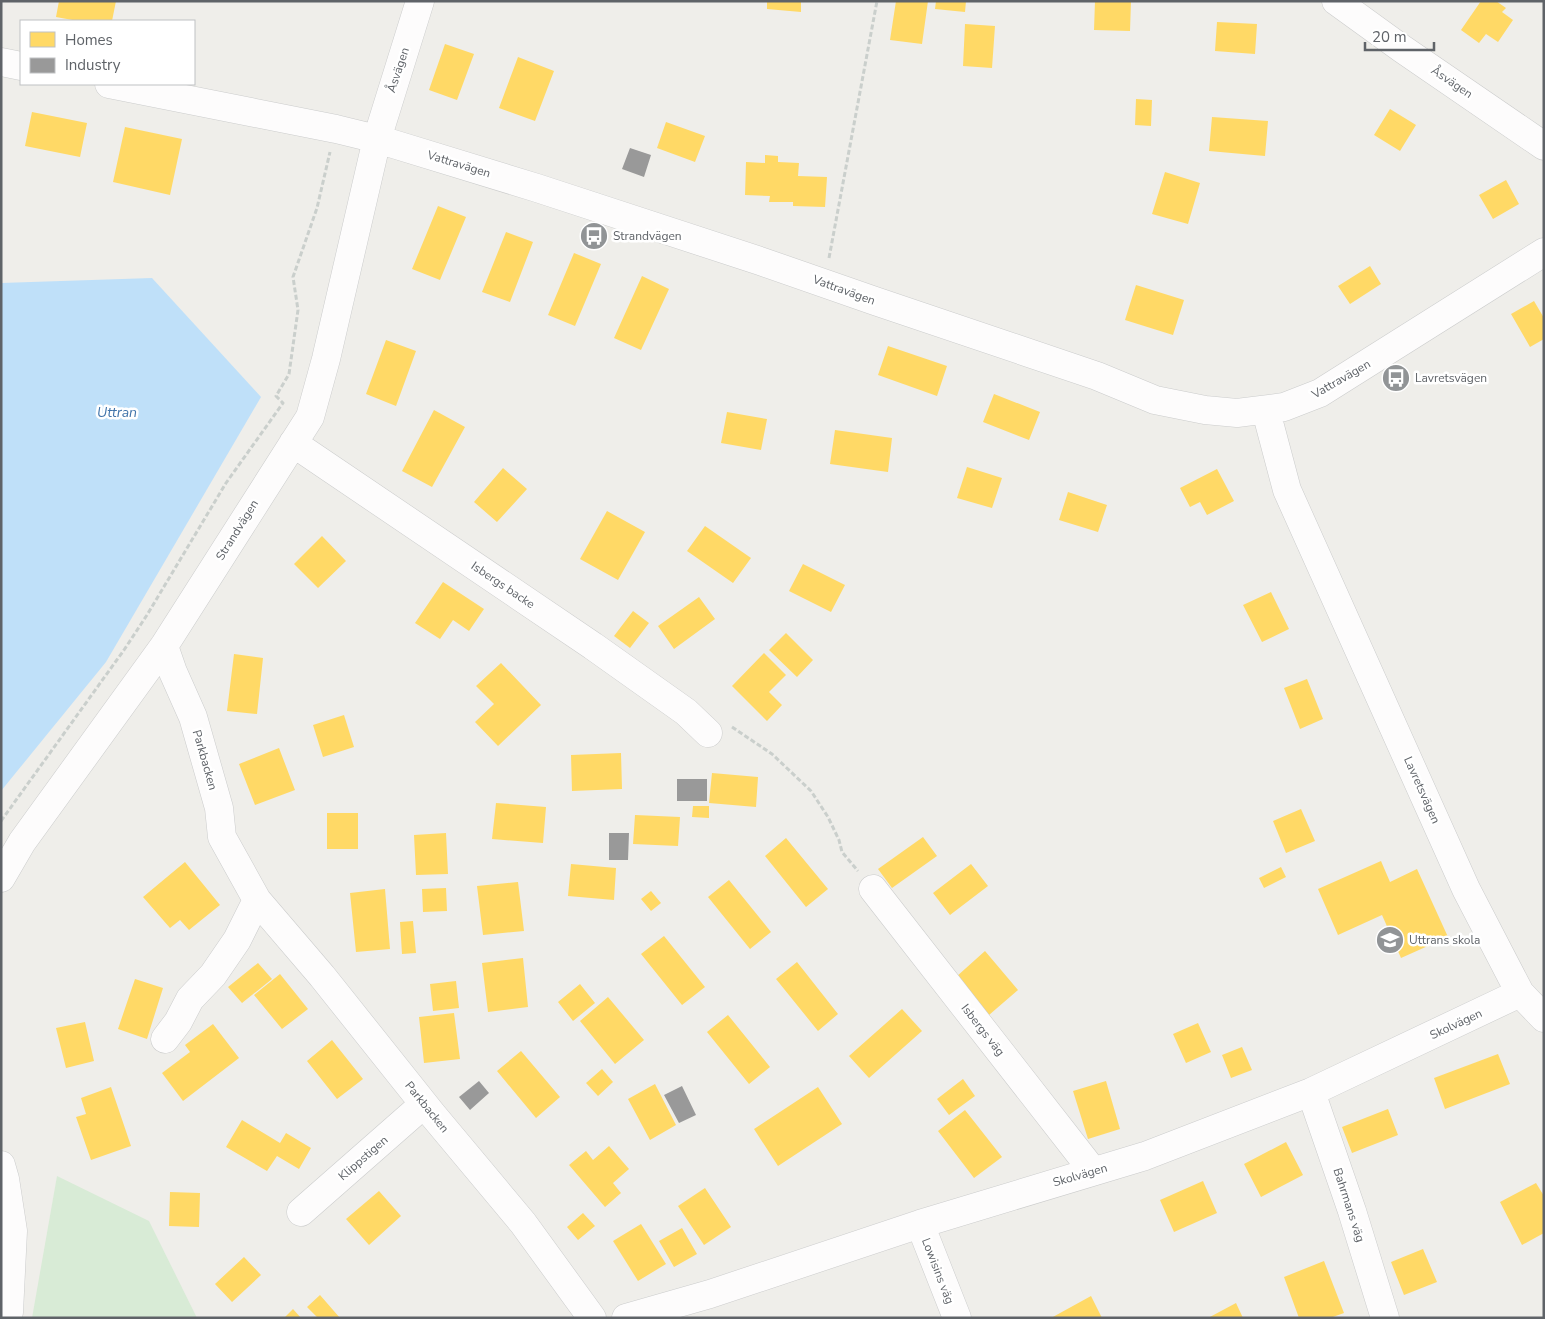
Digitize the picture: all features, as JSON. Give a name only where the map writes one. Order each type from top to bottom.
[{"type":"street","name":"Åsvägen","points":[[377,139],[420,1]]},
{"type":"street","name":"Åsvägen","points":[[1336,1],[1544,146]]},
{"type":"street","points":[[1,62],[20,66]]},
{"type":"street","name":"Vattravägen","points":[[114,85],[336,129],[377,139],[556,194],[825,283],[1097,376],[1155,400],[1205,410],[1236,413],[1266,410],[1284,407],[1320,394],[1544,252]]},
{"type":"street","name":"Strandvägen","points":[[1,878],[22,842],[164,646],[310,417],[326,359],[377,139]]},
{"type":"street","name":"Lavretsvägen","points":[[1266,410],[1287,490],[1466,889],[1520,993],[1544,1018]]},
{"type":"street","name":"Isbergs backe","points":[[293,443],[585,640],[686,712],[708,732]]},
{"type":"street","name":"Parkbacken","points":[[164,646],[193,717],[219,808],[222,837],[257,900],[322,976],[424,1104],[523,1223],[592,1318]]},
{"type":"street","name":"Isbergs väg","points":[[873,889],[1092,1171]]},
{"type":"street","points":[[165,1039],[178,1022],[190,999],[213,975],[237,940],[257,900]]},
{"type":"street","name":"Skolvägen","points":[[626,1318],[710,1294],[920,1224],[1145,1156],[1311,1092],[1520,993]]},
{"type":"street","name":"Bahrmans väg","points":[[1311,1092],[1352,1211],[1385,1318]]},
{"type":"street","name":"Klippstigen","points":[[301,1212],[424,1104]]},
{"type":"street","points":[[1,1165],[13,1231],[9,1312],[7,1318]]},
{"type":"street","name":"Lowisins väg","points":[[920,1224],[957,1318]]},
{"type":"path","points":[[825,283],[878,1]]},
{"type":"path","points":[[1,822],[129,643],[226,483],[283,403],[276,396],[289,374],[298,310],[293,277],[317,208],[332,144]]},
{"type":"path","points":[[708,732],[723,721],[772,754],[811,791],[828,817],[839,840],[842,852]]},
{"type":"green space","points":[[57,1176],[149,1221],[197,1318],[32,1318]]},
{"type":"water","name":"Uttran","points":[[152,278],[261,397],[106,662],[1,791],[1,283]]},
{"type":"building: Homes","points":[[59,1],[116,1],[112,20],[72,20],[56,17]]},
{"type":"building: Homes","points":[[767,1],[801,1],[801,12],[767,9]]},
{"type":"building: Homes","points":[[896,1],[928,1],[922,44],[890,40]]},
{"type":"building: Homes","points":[[936,1],[966,1],[965,12],[935,9]]},
{"type":"building: Homes","points":[[1095,1],[1131,1],[1130,31],[1094,30]]},
{"type":"building: Homes","points":[[1481,1],[1496,1],[1506,8],[1502,12],[1513,20],[1498,42],[1486,34],[1479,43],[1461,30]]},
{"type":"building: Homes","points":[[1217,22],[1257,24],[1255,54],[1215,51]]},
{"type":"building: Homes","points":[[965,24],[995,26],[992,68],[963,66]]},
{"type":"building: Homes","points":[[445,44],[474,54],[457,100],[429,90]]},
{"type":"building: Homes","points":[[518,57],[554,71],[535,121],[499,108]]},
{"type":"building: Homes","points":[[1136,99],[1152,100],[1151,126],[1135,125]]},
{"type":"building: Homes","points":[[1390,109],[1416,125],[1400,151],[1374,135]]},
{"type":"building: Homes","points":[[32,112],[87,123],[80,157],[25,146]]},
{"type":"building: Homes","points":[[1212,117],[1268,121],[1265,156],[1209,151]]},
{"type":"building: Homes","points":[[666,122],[705,136],[695,162],[657,148]]},
{"type":"building: Homes","points":[[125,127],[182,139],[170,195],[113,182]]},
{"type":"building: Homes","points":[[765,155],[778,156],[778,162],[799,163],[798,176],[827,177],[825,207],[793,206],[793,202],[769,202],[770,196],[745,195],[746,162],[765,163]]},
{"type":"building: Homes","points":[[1165,172],[1200,183],[1188,224],[1152,214]]},
{"type":"building: Homes","points":[[1506,180],[1519,204],[1493,219],[1479,195]]},
{"type":"building: Homes","points":[[438,206],[466,217],[440,280],[412,269]]},
{"type":"building: Homes","points":[[506,232],[533,242],[510,302],[482,292]]},
{"type":"building: Homes","points":[[574,253],[601,264],[575,326],[548,315]]},
{"type":"building: Homes","points":[[1370,266],[1381,284],[1350,304],[1338,286]]},
{"type":"building: Homes","points":[[642,276],[669,289],[641,350],[614,338]]},
{"type":"building: Homes","points":[[1136,285],[1184,300],[1173,335],[1125,320]]},
{"type":"building: Homes","points":[[1534,301],[1544,318],[1544,339],[1530,347],[1511,314]]},
{"type":"building: Homes","points":[[386,340],[416,351],[396,406],[366,394]]},
{"type":"building: Homes","points":[[888,346],[947,366],[937,396],[878,375]]},
{"type":"building: Homes","points":[[994,394],[1040,412],[1029,440],[983,422]]},
{"type":"building: Homes","points":[[434,410],[465,427],[432,487],[402,471]]},
{"type":"building: Homes","points":[[727,412],[767,419],[761,450],[721,443]]},
{"type":"building: Homes","points":[[835,430],[892,438],[888,472],[830,464]]},
{"type":"building: Homes","points":[[967,467],[1002,478],[992,508],[957,498]]},
{"type":"building: Homes","points":[[503,468],[527,489],[497,522],[474,502]]},
{"type":"building: Homes","points":[[1217,469],[1234,501],[1207,515],[1200,502],[1190,507],[1180,488]]},
{"type":"building: Homes","points":[[1068,492],[1107,505],[1098,532],[1059,520]]},
{"type":"building: Homes","points":[[607,511],[645,532],[618,580],[580,559]]},
{"type":"building: Homes","points":[[705,526],[751,558],[733,583],[687,551]]},
{"type":"building: Homes","points":[[322,536],[346,561],[318,588],[294,564]]},
{"type":"building: Homes","points":[[803,564],[845,585],[831,612],[789,591]]},
{"type":"building: Homes","points":[[443,582],[484,609],[469,631],[453,620],[440,639],[415,623]]},
{"type":"building: Homes","points":[[1271,592],[1289,629],[1262,642],[1243,605]]},
{"type":"building: Homes","points":[[699,597],[715,619],[674,649],[658,626]]},
{"type":"building: Homes","points":[[633,611],[649,623],[630,648],[614,636]]},
{"type":"building: Homes","points":[[786,633],[813,660],[797,677],[769,650]]},
{"type":"building: Homes","points":[[764,653],[786,675],[769,692],[782,705],[767,721],[732,686]]},
{"type":"building: Homes","points":[[234,654],[263,658],[257,714],[227,711]]},
{"type":"building: Homes","points":[[501,663],[541,705],[498,746],[475,722],[494,704],[476,686]]},
{"type":"building: Homes","points":[[1307,679],[1323,719],[1300,729],[1284,688]]},
{"type":"building: Homes","points":[[344,715],[354,747],[323,757],[313,725]]},
{"type":"building: Homes","points":[[279,748],[295,790],[255,805],[239,764]]},
{"type":"building: Homes","points":[[621,753],[622,789],[572,791],[571,755]]},
{"type":"building: Homes","points":[[712,773],[758,777],[756,807],[709,803]]},
{"type":"building: Homes","points":[[496,803],[546,807],[543,843],[492,839]]},
{"type":"building: Homes","points":[[693,806],[709,806],[709,818],[692,817]]},
{"type":"building: Homes","points":[[1301,809],[1315,841],[1286,853],[1273,821]]},
{"type":"building: Homes","points":[[327,813],[358,813],[358,849],[327,849]]},
{"type":"building: Homes","points":[[635,815],[680,817],[678,846],[633,844]]},
{"type":"building: Homes","points":[[446,833],[448,874],[416,875],[414,835]]},
{"type":"building: Homes","points":[[923,837],[937,856],[892,888],[878,869]]},
{"type":"building: Homes","points":[[786,838],[828,889],[806,907],[765,856]]},
{"type":"building: Homes","points":[[1381,861],[1390,882],[1417,869],[1448,937],[1401,958],[1382,915],[1338,935],[1318,889]]},
{"type":"building: Homes","points":[[185,862],[220,905],[189,930],[180,920],[170,928],[143,897]]},
{"type":"building: Homes","points":[[571,864],[616,868],[614,900],[568,896]]},
{"type":"building: Homes","points":[[971,864],[988,886],[950,915],[933,893]]},
{"type":"building: Homes","points":[[1281,867],[1286,877],[1264,888],[1259,878]]},
{"type":"building: Homes","points":[[729,880],[771,932],[750,949],[708,897]]},
{"type":"building: Homes","points":[[518,882],[524,931],[483,935],[477,886]]},
{"type":"building: Homes","points":[[446,888],[447,911],[423,912],[422,889]]},
{"type":"building: Homes","points":[[385,889],[390,949],[356,952],[350,893]]},
{"type":"building: Homes","points":[[651,891],[661,903],[651,911],[641,899]]},
{"type":"building: Homes","points":[[413,921],[416,953],[402,954],[400,922]]},
{"type":"building: Homes","points":[[664,936],[705,987],[682,1005],[641,954]]},
{"type":"building: Homes","points":[[985,951],[1018,990],[989,1015],[956,977]]},
{"type":"building: Homes","points":[[523,958],[528,1007],[488,1012],[482,963]]},
{"type":"building: Homes","points":[[797,962],[838,1014],[818,1031],[776,979]]},
{"type":"building: Homes","points":[[258,963],[272,979],[242,1003],[228,987]]},
{"type":"building: Homes","points":[[280,974],[308,1009],[282,1029],[254,995]]},
{"type":"building: Homes","points":[[135,979],[163,988],[147,1039],[118,1029]]},
{"type":"building: Homes","points":[[456,981],[459,1008],[433,1011],[430,984]]},
{"type":"building: Homes","points":[[580,984],[595,1003],[573,1021],[558,1002]]},
{"type":"building: Homes","points":[[608,997],[644,1040],[615,1064],[580,1021]]},
{"type":"building: Homes","points":[[902,1009],[922,1031],[869,1078],[849,1056]]},
{"type":"building: Homes","points":[[454,1013],[460,1059],[424,1063],[419,1017]]},
{"type":"building: Homes","points":[[728,1015],[770,1067],[749,1084],[707,1032]]},
{"type":"building: Homes","points":[[85,1022],[94,1061],[66,1068],[56,1028]]},
{"type":"building: Homes","points":[[1198,1023],[1211,1052],[1186,1063],[1173,1034]]},
{"type":"building: Homes","points":[[213,1024],[239,1058],[183,1101],[162,1073],[190,1052],[185,1045]]},
{"type":"building: Homes","points":[[332,1040],[363,1079],[337,1099],[307,1061]]},
{"type":"building: Homes","points":[[1242,1047],[1252,1070],[1231,1078],[1222,1055]]},
{"type":"building: Homes","points":[[521,1051],[560,1097],[536,1118],[497,1071]]},
{"type":"building: Homes","points":[[1498,1054],[1510,1084],[1445,1109],[1434,1078]]},
{"type":"building: Homes","points":[[602,1069],[613,1082],[598,1096],[586,1083]]},
{"type":"building: Homes","points":[[963,1079],[975,1096],[949,1115],[937,1099]]},
{"type":"building: Homes","points":[[1106,1081],[1120,1129],[1088,1139],[1073,1091]]},
{"type":"building: Homes","points":[[655,1084],[676,1125],[650,1140],[628,1099]]},
{"type":"building: Homes","points":[[111,1087],[131,1146],[91,1160],[76,1117],[86,1114],[81,1098]]},
{"type":"building: Homes","points":[[818,1087],[842,1124],[778,1166],[754,1129]]},
{"type":"building: Homes","points":[[1388,1109],[1398,1135],[1352,1153],[1342,1127]]},
{"type":"building: Homes","points":[[965,1110],[1002,1157],[974,1178],[938,1131]]},
{"type":"building: Homes","points":[[242,1120],[280,1143],[286,1133],[311,1148],[299,1169],[277,1156],[267,1171],[226,1147]]},
{"type":"building: Homes","points":[[1286,1142],[1303,1175],[1261,1197],[1244,1164]]},
{"type":"building: Homes","points":[[609,1146],[629,1169],[613,1183],[621,1193],[605,1207],[569,1165],[586,1151],[593,1160]]},
{"type":"building: Homes","points":[[1203,1181],[1217,1213],[1174,1232],[1160,1200]]},
{"type":"building: Homes","points":[[1536,1183],[1544,1196],[1544,1233],[1522,1245],[1500,1202]]},
{"type":"building: Homes","points":[[705,1188],[731,1227],[704,1245],[678,1206]]},
{"type":"building: Homes","points":[[379,1191],[401,1216],[369,1245],[346,1219]]},
{"type":"building: Homes","points":[[170,1192],[200,1193],[199,1227],[169,1226]]},
{"type":"building: Homes","points":[[583,1213],[595,1226],[578,1240],[567,1227]]},
{"type":"building: Homes","points":[[641,1224],[666,1264],[638,1281],[613,1241]]},
{"type":"building: Homes","points":[[682,1228],[697,1254],[674,1267],[659,1241]]},
{"type":"building: Homes","points":[[1423,1249],[1437,1282],[1404,1295],[1391,1262]]},
{"type":"building: Homes","points":[[244,1257],[261,1275],[232,1302],[215,1284]]},
{"type":"building: Homes","points":[[1324,1261],[1344,1313],[1330,1318],[1299,1318],[1284,1277]]},
{"type":"building: Homes","points":[[320,1295],[340,1318],[318,1318],[307,1307]]},
{"type":"building: Homes","points":[[1091,1296],[1102,1318],[1051,1318]]},
{"type":"building: Homes","points":[[1236,1303],[1243,1318],[1208,1318]]},
{"type":"building: Homes","points":[[293,1309],[301,1318],[284,1318]]},
{"type":"building: Industry","points":[[630,148],[651,155],[644,177],[622,169]]},
{"type":"building: Industry","points":[[677,779],[707,779],[707,801],[677,801]]},
{"type":"building: Industry","points":[[609,833],[629,833],[628,860],[609,860]]},
{"type":"building: Industry","points":[[479,1081],[489,1093],[470,1110],[459,1097]]},
{"type":"building: Industry","points":[[682,1086],[696,1115],[679,1123],[664,1095]]},
{"type":"place","name":"Strandvägen","points":[[594,236]]},
{"type":"place","name":"Lavretsvägen","points":[[1396,378]]},
{"type":"place","name":"Uttrans skola","points":[[1390,940]]}]
